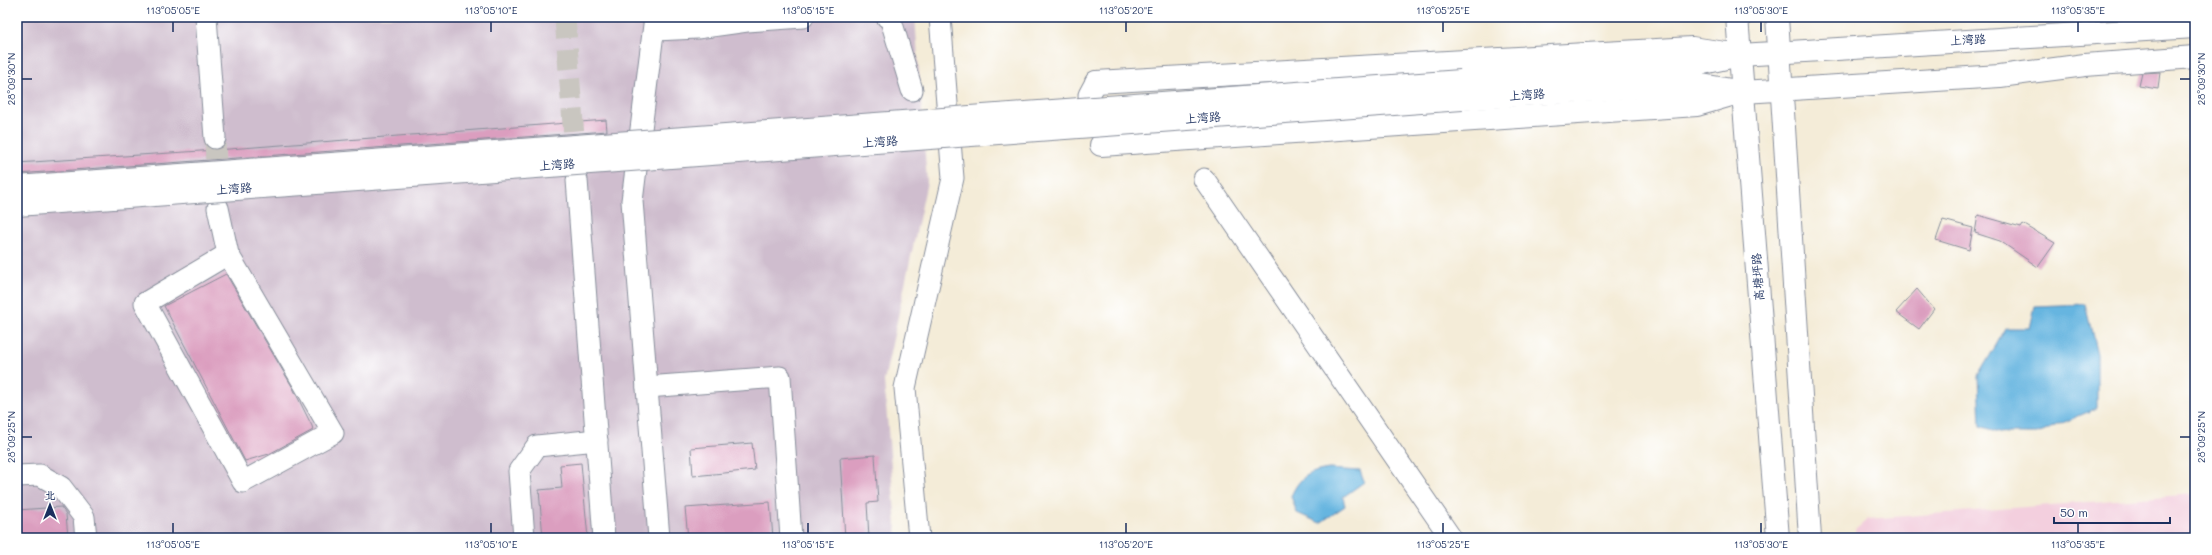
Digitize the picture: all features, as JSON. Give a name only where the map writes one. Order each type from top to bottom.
[{"type":"main road","name":"高塘坪路","points":[[1737,17],[1778,538]]},
{"type":"main road","points":[[1777,17],[1810,538]]},
{"type":"main road","name":"上湾路","points":[[17,205],[1462,90],[1694,65],[1740,55],[2195,27]]},
{"type":"main road","name":"上湾路","points":[[1096,82],[1692,48],[1740,55]]},
{"type":"main road","name":"上湾路","points":[[1101,145],[1697,105],[1743,92],[2000,76],[2085,65],[2195,57]]},
{"type":"main road","name":"上湾路","points":[[17,187],[1462,90],[1696,84],[1743,92]]},
{"type":"street","points":[[206,17],[215,138]]},
{"type":"street","points":[[658,538],[632,201],[655,24],[697,28],[747,21],[803,17]]},
{"type":"street","points":[[887,17],[890,18],[912,90]]},
{"type":"street","points":[[919,538],[905,388],[953,178],[940,17]]},
{"type":"street","points":[[1096,82],[1090,95],[1094,139],[1101,145]]},
{"type":"street","points":[[1204,179],[1451,538]]},
{"type":"street","points":[[578,180],[604,538]]},
{"type":"street","points":[[218,208],[228,254],[333,433],[243,482],[145,304],[228,254]]},
{"type":"street","points":[[647,387],[780,377],[791,538]]},
{"type":"street","points":[[524,538],[519,471],[538,446],[597,440]]},
{"type":"street","points":[[17,476],[40,475],[61,487],[84,517],[86,538]]},
{"type":"shaded area","points":[[17,17],[915,17],[927,182],[884,381],[897,538],[17,538]]},
{"type":"shaded area","points":[[2195,494],[2195,538],[1856,538],[1855,530],[1868,519]]},
{"type":"water","points":[[2085,304],[2097,354],[2097,408],[2037,434],[2006,434],[1980,426],[1978,376],[2006,328],[2030,328],[2035,306]]},
{"type":"water","points":[[1329,469],[1360,471],[1364,482],[1343,497],[1345,506],[1320,523],[1297,513],[1291,496],[1294,489],[1306,476]]},
{"type":"building","points":[[2160,72],[2158,89],[2139,86],[2142,73]]},
{"type":"building","points":[[606,120],[607,131],[17,174],[17,163],[216,150]]},
{"type":"building","points":[[1978,215],[2021,227],[2023,224],[2055,243],[2038,267],[2000,241],[1975,233]]},
{"type":"building","points":[[1943,220],[1973,228],[1969,250],[1936,240]]},
{"type":"building","points":[[226,274],[293,388],[313,430],[269,454],[245,461],[164,306]]},
{"type":"building","points":[[1917,289],[1934,309],[1919,329],[1896,312]]},
{"type":"building","points":[[752,443],[755,470],[693,476],[691,448]]},
{"type":"building","points":[[875,455],[878,502],[867,503],[869,538],[845,538],[840,458]]},
{"type":"building","points":[[581,463],[588,538],[543,538],[539,490],[562,488],[560,465]]},
{"type":"building","points":[[770,502],[773,538],[688,538],[685,508]]},
{"type":"building","points":[[61,507],[66,514],[68,538],[17,538],[17,510]]},
{"type":"tunnel","points":[[565,17],[576,164]]},
{"type":"tunnel","points":[[215,138],[217,189]]}]
